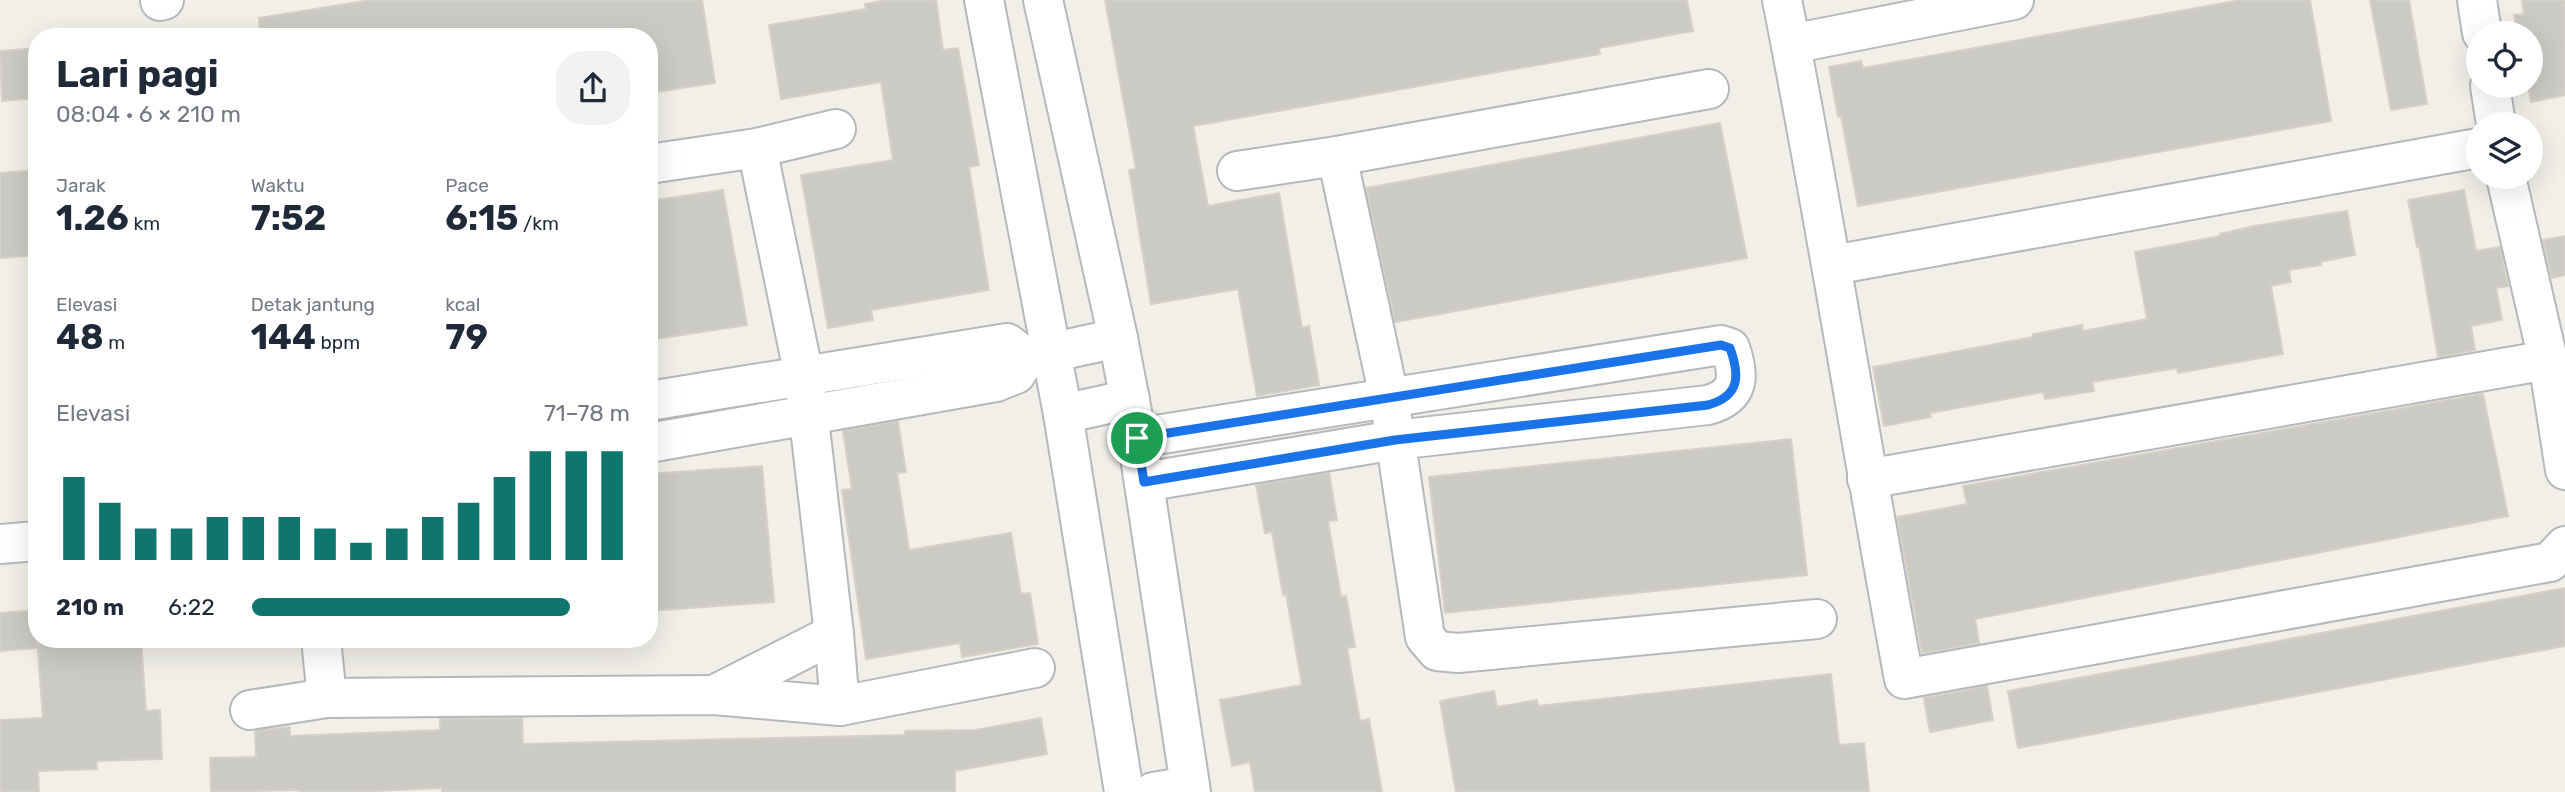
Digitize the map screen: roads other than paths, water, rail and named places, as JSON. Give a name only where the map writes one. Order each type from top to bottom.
[{"type":"street","points":[[984,0],[1038,355],[1063,414],[1124,792]]},
{"type":"street","points":[[1043,0],[1130,399],[1191,789],[1153,792]]},
{"type":"street","points":[[1782,0],[1833,265],[1867,479],[1904,679],[2550,562],[2565,546]]},
{"type":"street","points":[[1791,44],[2014,0]]},
{"type":"street","points":[[2477,0],[2480,21]]},
{"type":"street","points":[[1237,171],[1337,156],[1709,89]]},
{"type":"street","points":[[658,163],[757,148],[836,129]]},
{"type":"street","points":[[757,148],[804,376],[840,706]]},
{"type":"street","points":[[1833,265],[2466,150]]},
{"type":"street","points":[[1337,156],[1389,397],[1425,637],[1437,651],[1458,653],[1817,619]]},
{"type":"street","points":[[2510,189],[2548,360],[2565,470]]},
{"type":"street","points":[[658,442],[996,382],[1016,374],[1038,355],[1118,338]]},
{"type":"street","points":[[658,400],[1007,343],[1038,355]]},
{"type":"street","points":[[1137,438],[1721,345],[1730,348],[1737,374],[1734,388],[1722,401],[1708,405],[1395,440],[1144,482]]},
{"type":"street","points":[[1867,479],[2548,360]]},
{"type":"street","points":[[888,361],[895,398]]},
{"type":"street","points":[[700,393],[708,434]]},
{"type":"street","points":[[1063,414],[1130,399]]},
{"type":"street","points":[[0,544],[28,542]]},
{"type":"street","points":[[714,695],[834,634]]},
{"type":"street","points":[[322,648],[327,698]]},
{"type":"street","points":[[250,710],[327,698],[714,695],[840,706],[1035,668]]}]
